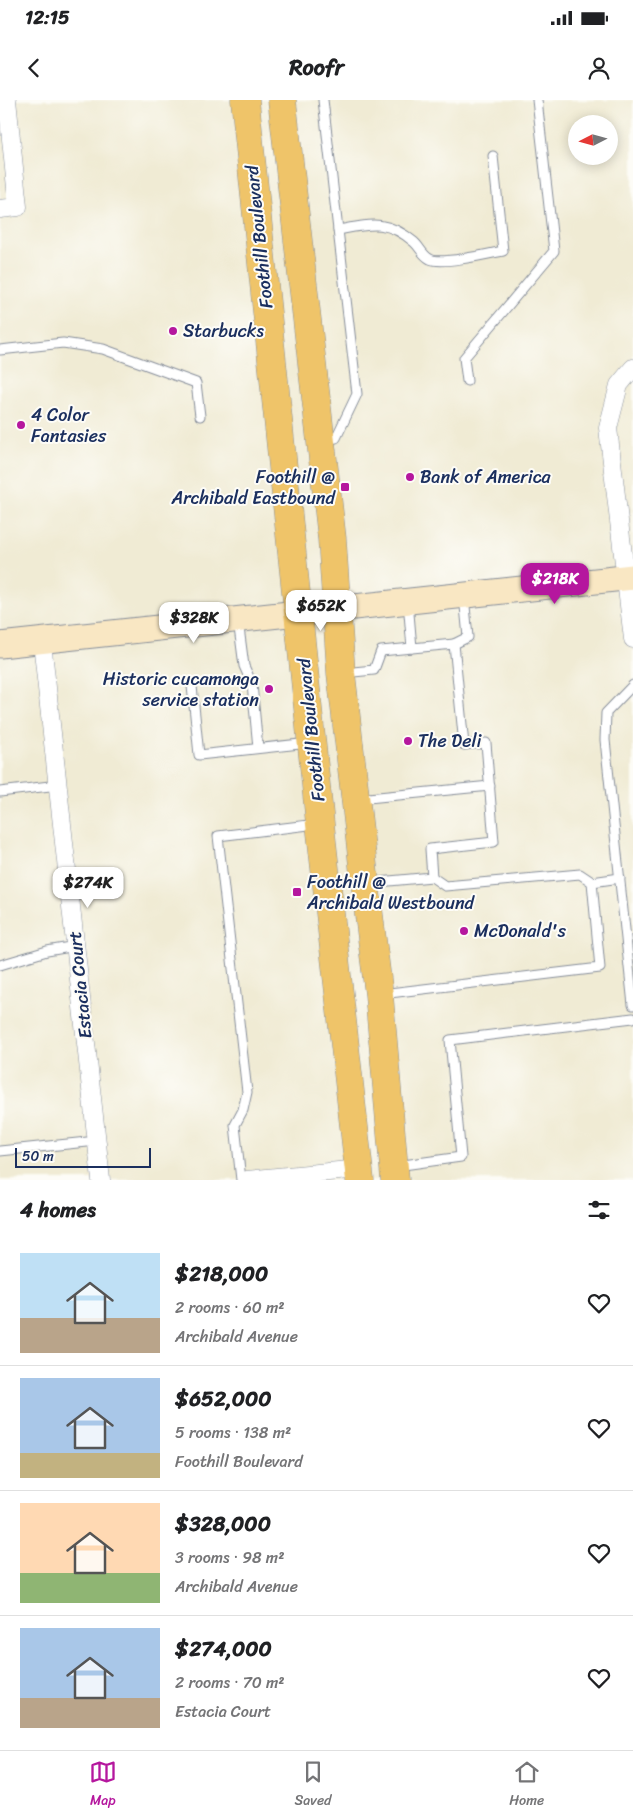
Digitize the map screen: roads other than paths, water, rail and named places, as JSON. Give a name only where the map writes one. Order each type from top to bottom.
[{"type":"main road","name":"Foothill Boulevard","points":[[245,100],[320,824],[360,1174]]},
{"type":"main road","name":"Foothill Boulevard","points":[[282,100],[332,539],[342,673],[379,995],[394,1173]]},
{"type":"main road","points":[[0,645],[338,610],[629,577]]},
{"type":"street","points":[[0,209],[18,207],[7,100]]},
{"type":"street","points":[[633,368],[618,385],[608,428],[629,577],[633,639]]},
{"type":"street","name":"Estacia Court","points":[[42,642],[101,1180]]},
{"type":"street","points":[[247,1180],[360,1174]]},
{"type":"lane","points":[[320,440],[336,438],[357,394],[323,100]]},
{"type":"lane","points":[[467,381],[464,358],[554,251],[537,100]]},
{"type":"lane","points":[[338,230],[371,224],[388,226],[401,231],[431,260],[445,260],[503,251],[493,156]]},
{"type":"lane","points":[[0,350],[63,343],[103,348],[196,382],[200,416]]},
{"type":"lane","points":[[342,673],[374,670],[381,651],[454,644],[468,637],[464,595]]},
{"type":"lane","points":[[408,602],[412,648]]},
{"type":"lane","points":[[238,620],[244,666],[252,684],[258,748]]},
{"type":"lane","points":[[432,877],[430,849],[494,842],[486,743],[464,744],[454,644]]},
{"type":"lane","points":[[633,685],[606,713],[605,740],[633,1005]]},
{"type":"lane","points":[[192,686],[199,755],[312,742]]},
{"type":"lane","points":[[0,792],[58,785]]},
{"type":"lane","points":[[355,799],[490,786]]},
{"type":"lane","points":[[241,1180],[235,1125],[243,1110],[246,1092],[218,836],[320,824]]},
{"type":"lane","points":[[365,883],[432,877],[445,886],[580,874],[592,882],[620,878]]},
{"type":"lane","points":[[379,995],[600,968],[592,882]]},
{"type":"lane","points":[[0,965],[47,951],[76,946]]},
{"type":"lane","points":[[394,1173],[461,1156],[450,1040],[633,1018]]},
{"type":"lane","points":[[0,1151],[97,1141]]},
{"type":"place","name":"Starbucks","points":[[173,331]]},
{"type":"place","name":"4 Color Fantasies","points":[[21,425]]},
{"type":"place","name":"Bank of America","points":[[410,477]]},
{"type":"place","name":"Foothill @ Archibald Eastbound","points":[[345,487]]},
{"type":"place","name":"Historic cucamonga service station","points":[[269,689]]},
{"type":"place","name":"The Deli","points":[[408,741]]},
{"type":"place","name":"Foothill @ Archibald Westbound","points":[[297,892]]},
{"type":"place","name":"McDonald's","points":[[464,931]]}]
